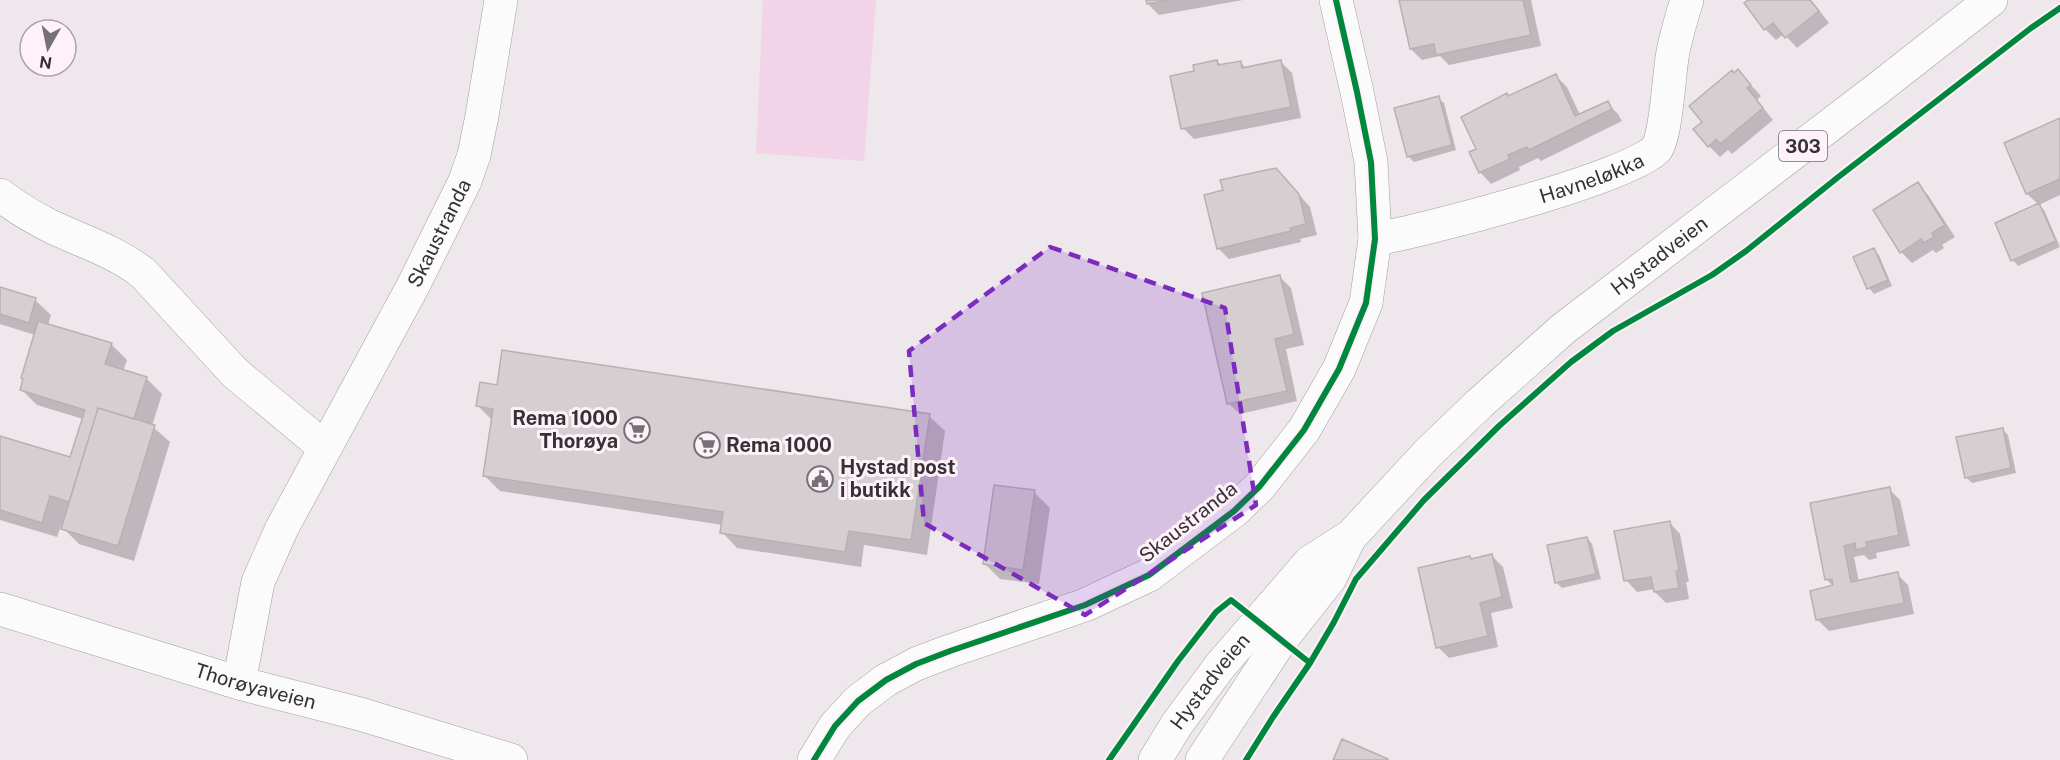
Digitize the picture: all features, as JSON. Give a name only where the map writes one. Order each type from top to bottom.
[{"type":"street","name":"Skaustranda","points":[[239,683],[258,582],[282,528],[413,286],[465,182],[474,155],[482,117],[501,0]]},
{"type":"street","name":"Skaustranda","points":[[814,760],[835,726],[858,701],[886,680],[924,660],[1051,618],[1149,575],[1234,511],[1260,486],[1304,430],[1339,369],[1366,303],[1375,239],[1371,162],[1336,0]]},
{"type":"street","name":"Havneløkka","points":[[1375,239],[1447,224],[1606,176],[1634,164],[1656,149],[1662,135],[1672,55],[1687,0]]},
{"type":"street","name":"Hystadveien","points":[[1155,760],[1177,724],[1220,666],[1310,562],[1351,536],[1428,453],[1479,404],[1563,328],[1991,0]]},
{"type":"street","points":[[0,195],[52,227],[127,261],[142,273],[235,373],[324,447]]},
{"type":"street","name":"Hystadveien","points":[[1202,760],[1281,640],[1330,578],[1351,536]]},
{"type":"street","name":"Thorøyaveien","points":[[0,609],[239,683],[360,714],[511,760]]},
{"type":"highlighted area","points":[[1050,247],[1225,308],[1256,505],[1085,615],[924,523],[909,351]]},
{"type":"shaded area","points":[[763,0],[876,0],[864,161],[756,153]]},
{"type":"building","points":[[1146,0],[1170,0],[1147,4]]},
{"type":"building","points":[[1399,0],[1523,0],[1531,35],[1436,55],[1434,44],[1410,49]]},
{"type":"building","points":[[1748,0],[1810,0],[1819,11],[1785,38],[1773,23],[1764,30],[1744,3]]},
{"type":"building","points":[[1217,60],[1218,65],[1241,61],[1242,68],[1281,60],[1291,107],[1181,129],[1170,76],[1194,71],[1193,65]]},
{"type":"building","points":[[1738,69],[1751,85],[1747,88],[1763,108],[1720,144],[1716,139],[1708,147],[1693,129],[1702,122],[1689,106],[1732,70],[1734,73]]},
{"type":"building","points":[[1556,74],[1575,116],[1608,101],[1612,109],[1529,150],[1527,147],[1508,155],[1510,159],[1479,173],[1469,152],[1476,149],[1461,117],[1507,93],[1508,96]]},
{"type":"building","points":[[1439,96],[1452,145],[1407,157],[1394,108]]},
{"type":"building","points":[[2060,118],[2060,179],[2026,194],[2004,143]]},
{"type":"building","points":[[1276,168],[1299,194],[1306,224],[1290,228],[1291,231],[1217,249],[1204,195],[1223,190],[1220,180]]},
{"type":"building","points":[[1918,182],[1945,225],[1932,233],[1934,237],[1924,243],[1921,239],[1900,253],[1873,210]]},
{"type":"building","points":[[2039,203],[2056,241],[2011,261],[1995,223]]},
{"type":"building","points":[[1874,248],[1888,280],[1867,289],[1853,257]]},
{"type":"building","points":[[1280,275],[1294,334],[1275,339],[1287,391],[1227,404],[1202,293]]},
{"type":"building","points":[[0,287],[36,298],[29,323],[0,314]]},
{"type":"building","points":[[38,321],[112,343],[105,364],[147,377],[134,419],[98,408],[69,502],[50,496],[42,523],[0,510],[0,436],[70,457],[85,410],[20,390],[23,379],[21,378]]},
{"type":"building","name":"Rema 1000","points":[[502,350],[930,414],[911,540],[849,531],[845,552],[720,533],[723,512],[483,476],[493,409],[476,406],[480,382],[497,385]]},
{"type":"building","points":[[98,408],[155,425],[118,546],[61,529]]},
{"type":"building","points":[[2003,428],[2011,468],[1965,478],[1956,437]]},
{"type":"building","points":[[994,485],[1035,490],[1023,570],[983,564]]},
{"type":"building","points":[[1890,487],[1899,535],[1866,542],[1867,547],[1856,550],[1855,543],[1844,546],[1851,582],[1898,572],[1904,603],[1816,620],[1810,591],[1833,585],[1832,579],[1825,580],[1810,503]]},
{"type":"building","points":[[1670,521],[1679,571],[1676,571],[1679,588],[1654,592],[1651,577],[1624,581],[1614,531]]},
{"type":"building","points":[[1587,537],[1596,574],[1555,583],[1547,545]]},
{"type":"building","points":[[1492,554],[1502,597],[1480,603],[1488,636],[1436,648],[1418,568],[1470,556],[1471,559]]},
{"type":"building","points":[[1342,739],[1388,759],[1333,760]]},
{"type":"cycle path","points":[[814,760],[835,726],[858,701],[886,680],[916,664],[950,651],[1085,605],[1149,575],[1234,511],[1260,486],[1304,430],[1339,369],[1366,303],[1375,239],[1371,162],[1336,0]]},
{"type":"cycle path","points":[[1246,760],[1310,663],[1356,579],[1424,500],[1499,426],[1571,362],[1613,331],[1712,275],[1746,251],[1837,178],[2060,8]]},
{"type":"cycle path","points":[[1109,760],[1178,661],[1216,612],[1231,600],[1310,663]]},
{"type":"place","name":"Rema 1000 Thorøya","points":[[637,430]]},
{"type":"place","name":"Rema 1000","points":[[707,445]]},
{"type":"place","name":"Hystad post i butikk","points":[[820,479]]}]
